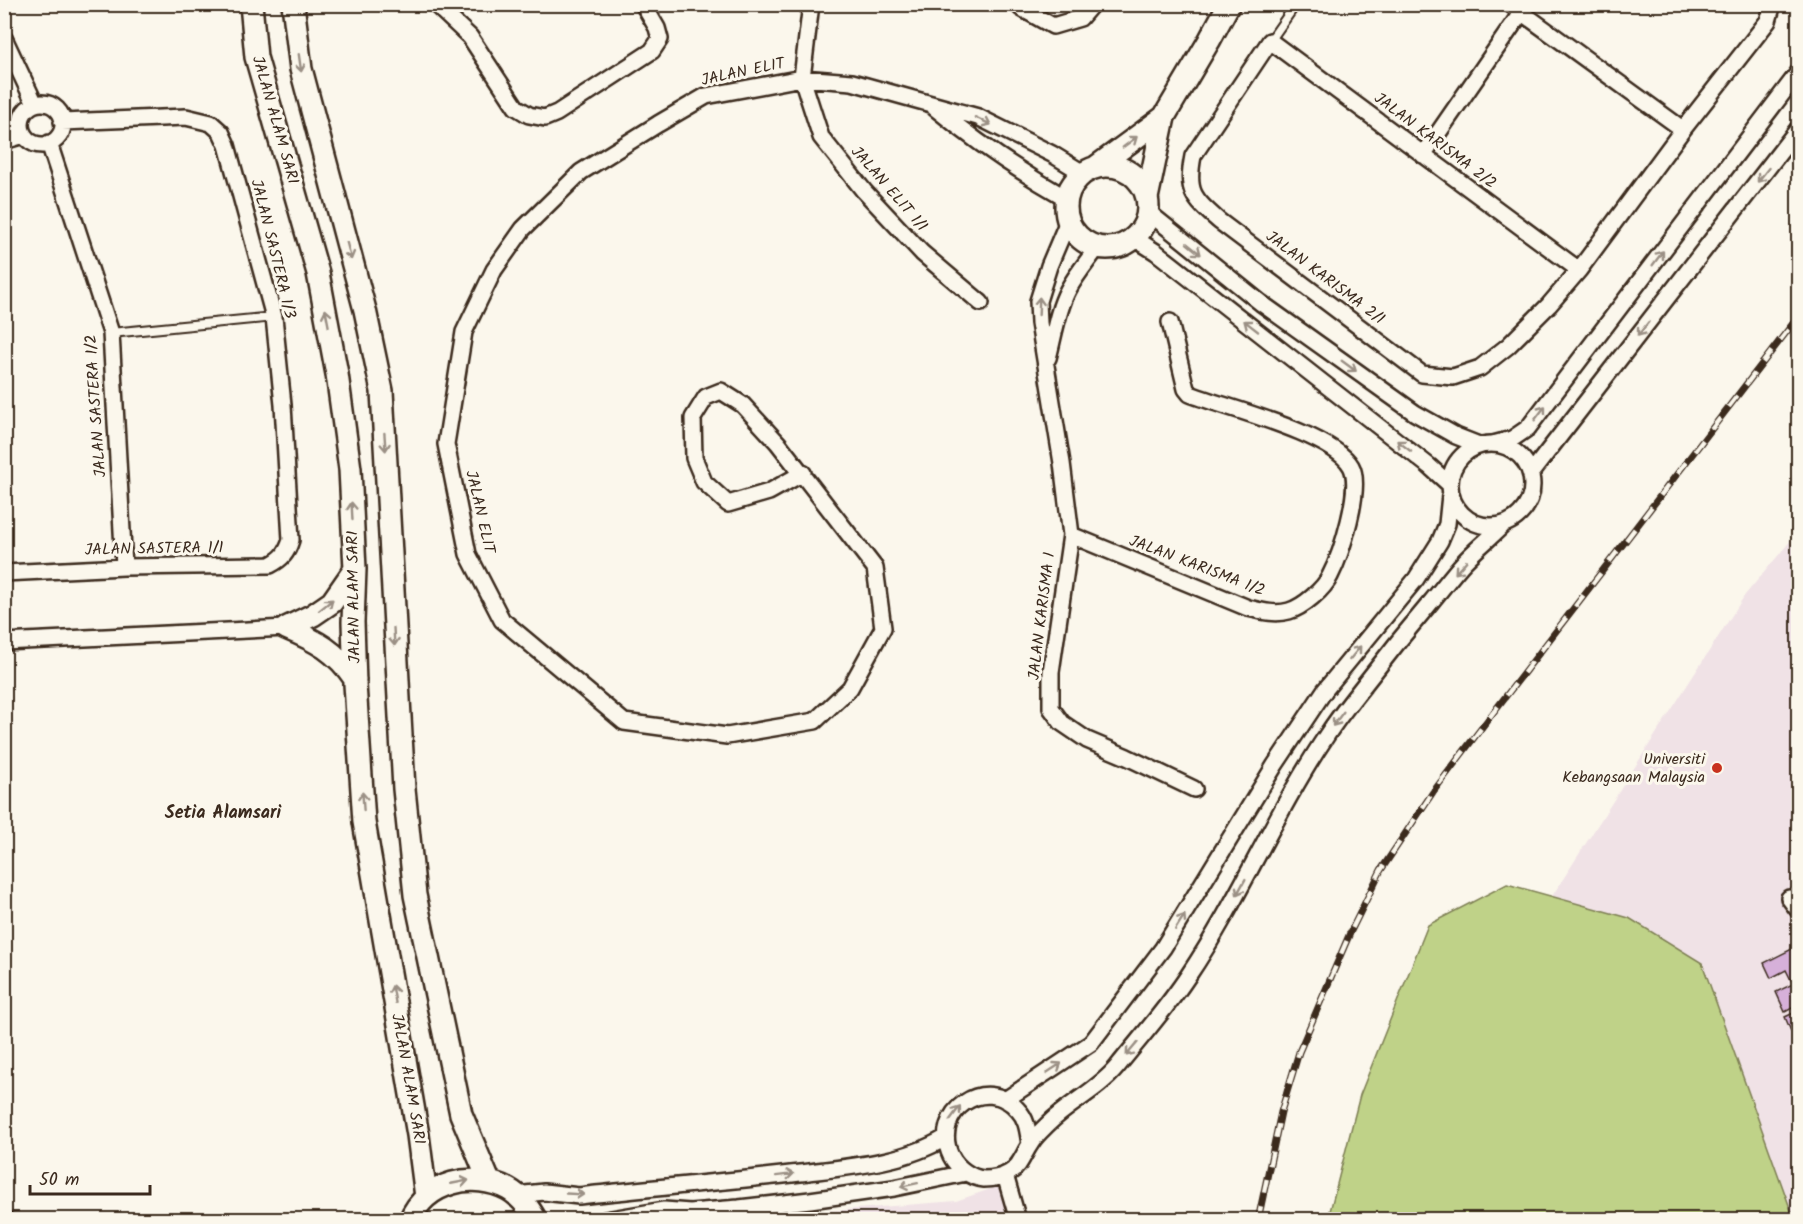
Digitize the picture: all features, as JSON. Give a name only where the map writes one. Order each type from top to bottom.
[{"type":"street","points":[[244,4],[256,57]]},
{"type":"street","name":"JALAN ALAM SARI","points":[[250,4],[256,57],[318,273],[337,374],[350,470],[355,569],[353,622],[355,679],[364,822],[418,1135],[426,1197]]},
{"type":"street","points":[[293,4],[301,69],[364,310],[382,391],[404,789],[415,896],[461,1114],[489,1181]]},
{"type":"street","points":[[435,4],[470,37],[516,107],[529,115],[545,118],[558,113],[652,51],[660,39],[657,28],[643,4]]},
{"type":"street","points":[[802,78],[811,4]]},
{"type":"street","points":[[1018,4],[1053,26],[1080,18],[1092,4]]},
{"type":"street","points":[[1164,117],[1072,184],[1066,198],[1065,210],[1068,222],[1079,238],[1097,248],[1117,248],[1141,231],[1164,117],[1228,4]]},
{"type":"street","name":"JALAN KARISMA 2/1","points":[[1270,41],[1193,156],[1189,174],[1191,191],[1200,204],[1219,221],[1422,374],[1453,377],[1480,368],[1508,346],[1549,305],[1579,270],[1684,128],[1768,21],[1773,4]]},
{"type":"street","points":[[1423,155],[1515,9],[1684,128]]},
{"type":"street","points":[[4,38],[35,104]]},
{"type":"street","name":"JALAN KARISMA 2/2","points":[[1270,41],[1579,270]]},
{"type":"street","points":[[1005,1100],[1091,1043],[1163,948],[1275,765],[1325,690],[1416,579],[1440,541],[1447,524],[1452,471],[1458,460],[1467,451],[1486,444],[1512,439],[1528,428],[1798,73]]},
{"type":"street","name":"JALAN ELIT","points":[[803,473],[769,492],[728,504],[704,482],[694,458],[693,418],[706,397],[721,391],[743,405],[803,473],[875,568],[883,628],[850,688],[815,722],[727,736],[624,723],[502,620],[468,554],[446,444],[464,332],[495,270],[523,229],[580,172],[706,96],[802,78],[852,82],[978,117],[1089,170]]},
{"type":"street","name":"JALAN ELIT 1/1","points":[[802,78],[821,137],[864,191],[922,253],[981,303]]},
{"type":"street","name":"JALAN ELIT","points":[[928,102],[969,136],[1033,180],[1066,198]]},
{"type":"street","points":[[35,104],[53,106],[62,122],[59,135],[49,143],[36,144],[24,135],[21,129],[22,117],[35,104]]},
{"type":"street","name":"JALAN SASTERA 1/3","points":[[62,122],[186,117],[211,123],[222,132],[274,317],[283,405],[291,540]]},
{"type":"street","points":[[1530,473],[1798,129]]},
{"type":"street","points":[[4,141],[24,135]]},
{"type":"street","name":"JALAN SASTERA 1/2","points":[[49,143],[111,333],[124,567]]},
{"type":"street","points":[[1030,1144],[1027,1125],[1018,1110],[1005,1100],[989,1095],[975,1097],[964,1102],[954,1111],[948,1123],[945,1138],[946,1147],[954,1162],[966,1173],[982,1179],[999,1178],[1011,1172],[1020,1163],[1030,1144],[1051,1121],[1111,1074],[1149,1029],[1188,976],[1327,733],[1388,653],[1456,572],[1502,526],[1515,520],[1524,511],[1533,486],[1530,473],[1522,458],[1509,448],[1456,436],[1415,413],[1261,303],[1147,205],[1143,187],[1137,178],[1118,167],[1107,166],[1089,170]]},
{"type":"street","name":"JALAN KARISMA 1","points":[[1068,222],[1049,266],[1038,301],[1039,323],[1071,535],[1051,672],[1051,708],[1062,723],[1087,740],[1194,789]]},
{"type":"street","points":[[1134,238],[1156,252],[1429,466],[1450,490],[1458,511],[1470,522],[1486,527],[1502,526]]},
{"type":"street","name":"JALAN KARISMA 1","points":[[1047,364],[1060,310],[1067,292],[1097,248]]},
{"type":"street","name":"JALAN KARISMA 1/2","points":[[1071,535],[1248,608],[1274,613],[1290,610],[1314,596],[1330,578],[1347,527],[1356,486],[1352,467],[1338,451],[1295,429],[1190,394],[1186,389],[1170,322]]},
{"type":"street","name":"JALAN SASTERA 1/1","points":[[4,573],[124,567],[270,565],[281,559],[288,551],[291,540]]},
{"type":"street","points":[[4,642],[286,628],[313,615],[332,602],[355,569]]},
{"type":"street","points":[[286,628],[328,648],[355,679]]},
{"type":"street","points":[[516,1195],[544,1192],[587,1195],[741,1180],[861,1165],[927,1149],[945,1138]]},
{"type":"street","points":[[605,1220],[664,1210],[747,1213],[894,1188],[966,1173]]},
{"type":"street","points":[[1005,1175],[1018,1220]]},
{"type":"street","points":[[410,1220],[426,1197],[445,1185],[467,1179],[489,1181],[510,1190],[527,1205],[536,1220]]},
{"type":"lane","points":[[1270,41],[1296,4]]},
{"type":"lane","points":[[111,333],[274,317]]},
{"type":"shaded area","name":"Universiti Kebangsaan Malaysia","points":[[1798,532],[1798,1219],[1426,1220],[1524,940],[1745,595]]},
{"type":"shaded area","points":[[999,1186],[1007,1219],[730,1219],[956,1201]]},
{"type":"green space","points":[[1507,884],[1629,918],[1702,963],[1794,1219],[1328,1219],[1360,1095],[1428,925]]},
{"type":"building","points":[[1798,946],[1798,1005],[1785,1012],[1776,992],[1793,984],[1786,970],[1771,978],[1764,963]]},
{"type":"building","points":[[1798,1011],[1798,1034],[1793,1036],[1785,1017]]},
{"type":"railway","points":[[1258,1220],[1281,1112],[1299,1052],[1350,933],[1381,870],[1433,792],[1798,317]]},
{"type":"place","name":"Universiti Kebangsaan Malaysia","points":[[1717,768]]},
{"type":"district","name":"Setia Alamsari","points":[[223,813]]}]
